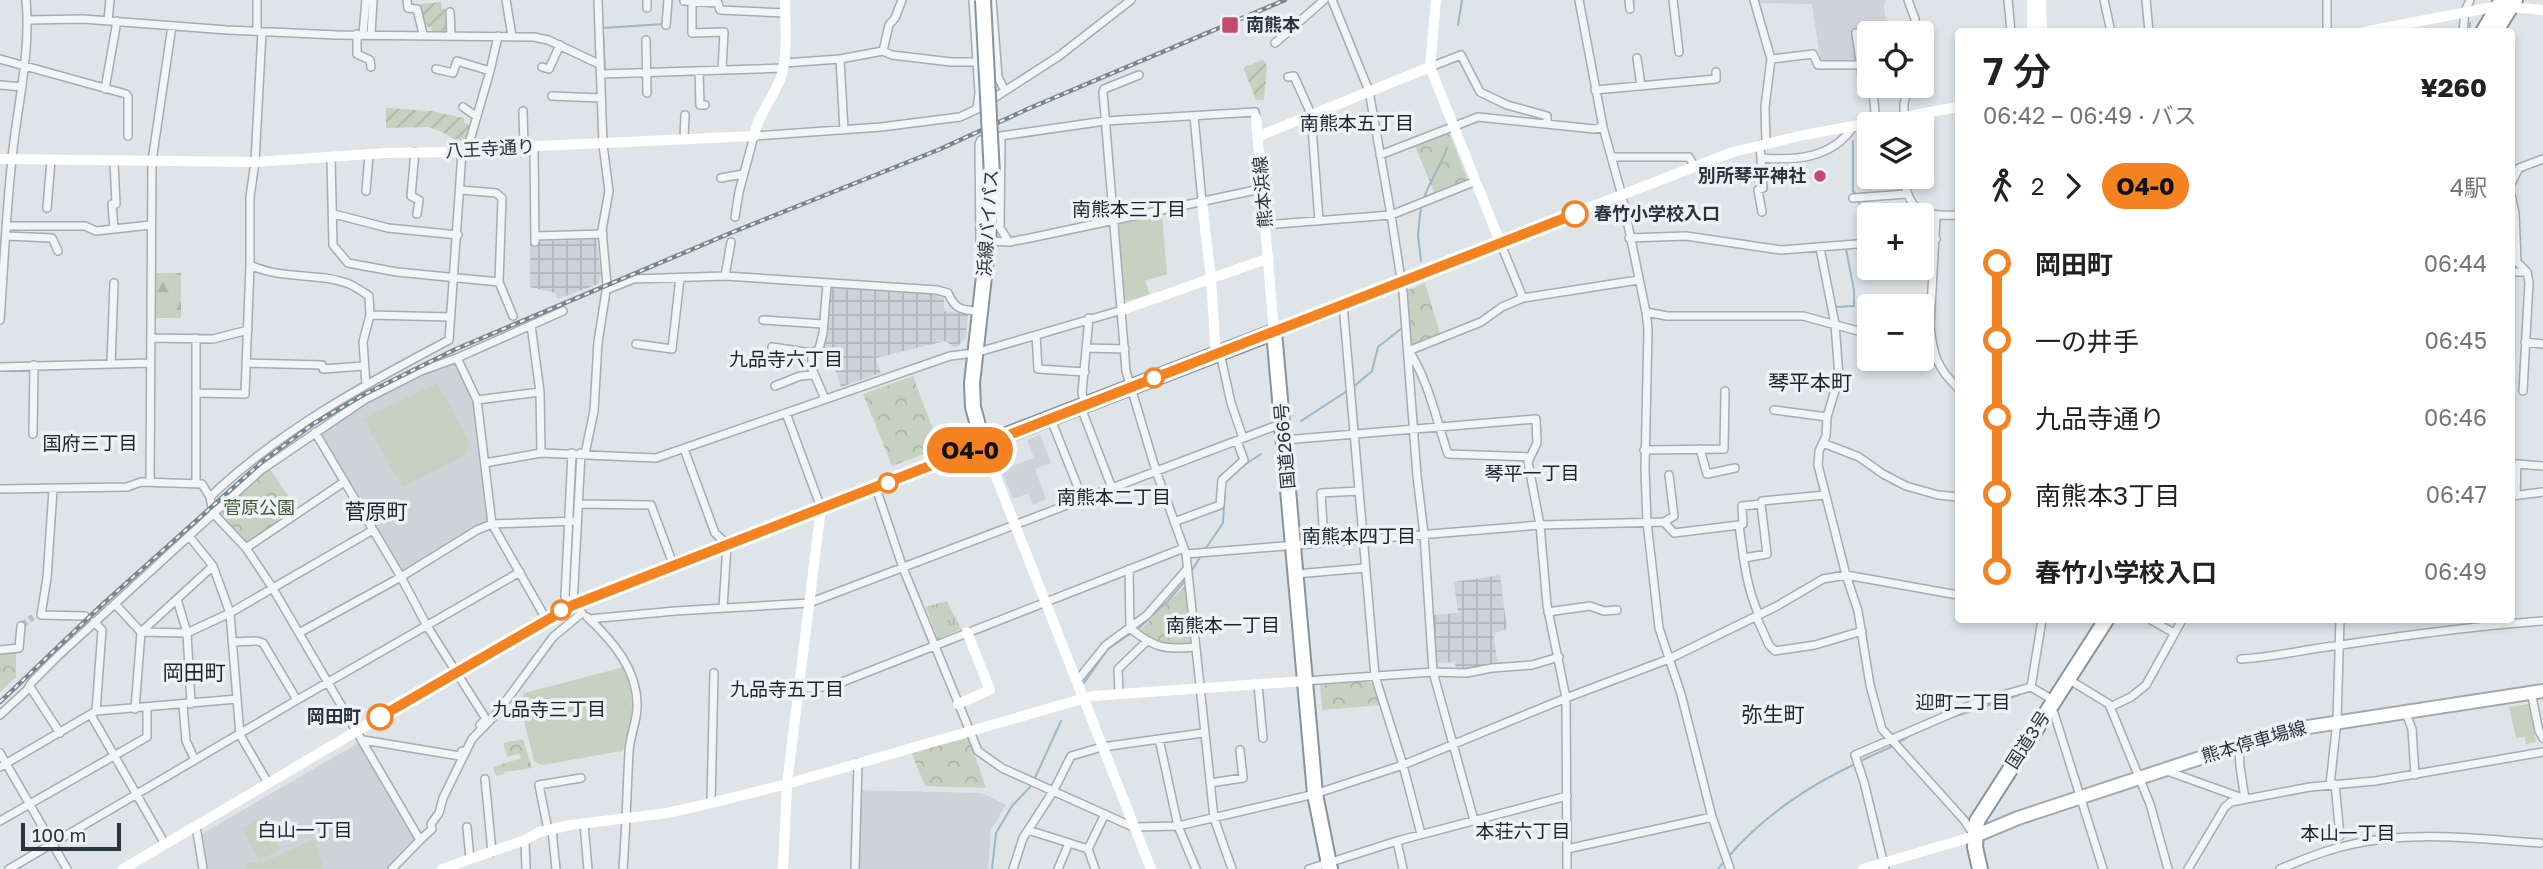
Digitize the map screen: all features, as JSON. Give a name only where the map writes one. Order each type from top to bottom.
[{"type":"highway","name":"浜線バイパス","points":[[983,0],[992,175],[984,241],[973,408],[983,444]]},
{"type":"highway","points":[[2486,28],[2507,3]]},
{"type":"highway","points":[[2497,28],[2507,3]]},
{"type":"highway","points":[[983,444],[1274,332]]},
{"type":"highway","name":"国道266号","points":[[1274,332],[1315,794],[1329,865]]},
{"type":"highway","name":"国道3号","points":[[1979,834],[2104,623]]},
{"type":"highway","points":[[1979,834],[1980,869]]},
{"type":"highway","points":[[1979,834],[1990,869]]},
{"type":"main road","name":"熊本停車場線","points":[[1979,834],[2018,818],[2281,731],[2537,691]]},
{"type":"street","points":[[0,320],[7,226],[6,160],[26,65],[26,0]]},
{"type":"street","points":[[105,89],[112,21],[110,0]]},
{"type":"street","points":[[196,393],[245,394],[250,197],[255,162],[259,31],[257,0]]},
{"type":"street","points":[[364,34],[366,0]]},
{"type":"street","points":[[372,67],[370,60],[358,54],[373,0]]},
{"type":"street","points":[[407,0],[408,8],[417,9],[422,34]]},
{"type":"street","points":[[506,0],[512,36]]},
{"type":"street","points":[[392,869],[432,830],[431,824],[439,813],[472,739],[497,713],[577,609],[578,504],[583,454],[594,411],[599,330],[606,290],[603,234],[609,191],[603,145],[598,0]]},
{"type":"street","points":[[666,25],[668,0]]},
{"type":"street","points":[[735,217],[756,125],[776,88],[783,65],[785,0]]},
{"type":"street","points":[[883,51],[889,26],[902,0]]},
{"type":"street","points":[[973,0],[978,62],[977,109]]},
{"type":"street","points":[[992,0],[998,77],[1005,90]]},
{"type":"street","name":"八王寺通り","points":[[6,160],[255,162],[754,136],[844,130],[960,117],[977,109],[1059,56],[1131,0]]},
{"type":"street","points":[[1275,43],[1324,0]]},
{"type":"street","points":[[1332,0],[1369,91],[1391,215],[1402,281],[1433,672],[1474,820]]},
{"type":"street","points":[[1436,0],[1430,67],[1523,298]]},
{"type":"street","points":[[1578,0],[1603,127],[1622,196],[1646,312],[1648,329],[1644,450],[1647,522],[1659,628],[1681,694],[1712,817],[1730,869]]},
{"type":"street","points":[[1673,0],[1679,52]]},
{"type":"street","points":[[1755,0],[1771,59],[1761,158],[1763,188],[1758,190],[1762,212]]},
{"type":"street","points":[[1908,0],[1915,21]]},
{"type":"street","points":[[2008,0],[2011,28]]},
{"type":"street","points":[[2032,0],[2032,28]]},
{"type":"street","points":[[2041,0],[2042,28]]},
{"type":"street","points":[[2104,0],[2110,28]]},
{"type":"street","points":[[2146,0],[2149,28]]},
{"type":"street","points":[[2327,0],[2327,28]]},
{"type":"street","points":[[2463,28],[2465,11],[2470,0]]},
{"type":"street","points":[[722,70],[724,32],[692,33],[688,1],[718,3],[720,9],[785,13]]},
{"type":"street","points":[[2383,28],[2507,3],[2543,10]]},
{"type":"street","points":[[450,12],[451,35]]},
{"type":"street","points":[[28,20],[83,19],[259,31],[534,37],[560,45],[599,64]]},
{"type":"street","points":[[150,482],[152,161],[172,26]]},
{"type":"street","points":[[1856,33],[1857,39]]},
{"type":"street","points":[[210,497],[245,466],[305,421],[366,384],[449,340],[462,152],[468,147],[491,71],[498,36]]},
{"type":"street","points":[[646,40],[647,93]]},
{"type":"street","points":[[542,67],[550,69],[560,45]]},
{"type":"street","points":[[602,74],[722,70],[840,59],[883,51],[892,55],[951,62],[978,62]]},
{"type":"street","points":[[1771,59],[1813,54],[1818,65],[1857,65]]},
{"type":"street","points":[[1430,67],[1461,55],[1480,92],[1507,105],[1547,116],[1547,122]]},
{"type":"street","points":[[1637,58],[1641,86]]},
{"type":"street","points":[[840,59],[844,130]]},
{"type":"street","points":[[0,60],[126,94],[128,136]]},
{"type":"street","points":[[436,69],[453,73],[457,61],[491,71]]},
{"type":"street","name":"熊本浜線","points":[[1274,332],[1259,136],[1430,67]]},
{"type":"street","points":[[699,71],[700,105],[705,105]]},
{"type":"street","points":[[1595,90],[1716,79],[1716,72]]},
{"type":"street","points":[[1139,75],[1104,89],[1125,349],[1130,387],[1185,551],[1214,818],[1232,869]]},
{"type":"street","points":[[1287,77],[1294,76],[1311,114],[1319,221]]},
{"type":"street","points":[[0,85],[22,87]]},
{"type":"street","points":[[552,96],[601,98]]},
{"type":"street","points":[[463,107],[477,117]]},
{"type":"street","points":[[1934,113],[1955,108]]},
{"type":"street","points":[[523,111],[529,147],[535,239],[603,234]]},
{"type":"street","points":[[1259,136],[1255,112],[1105,121],[981,140],[979,144],[984,241],[1009,242],[1251,191],[1263,184]]},
{"type":"street","points":[[684,139],[685,115]]},
{"type":"street","points":[[1174,522],[1220,505],[1222,480],[1244,460],[1218,354],[1194,116]]},
{"type":"street","points":[[1380,155],[1478,117],[1547,122],[1594,129],[1603,127]]},
{"type":"street","points":[[1274,332],[1695,167],[1763,144],[1857,125]]},
{"type":"street","points":[[1761,158],[1798,160],[1842,141],[1853,126]]},
{"type":"street","points":[[1001,136],[1000,228],[1009,242]]},
{"type":"street","points":[[415,152],[411,196],[419,200],[416,214]]},
{"type":"street","points":[[366,191],[369,155]]},
{"type":"street","points":[[1611,157],[1689,157],[1695,167]]},
{"type":"street","points":[[331,158],[333,245],[348,262],[397,272],[499,282]]},
{"type":"street","points":[[2515,176],[2519,168],[2543,159]]},
{"type":"street","points":[[47,208],[51,160]]},
{"type":"street","points":[[114,161],[117,204],[112,204],[114,229]]},
{"type":"street","points":[[721,178],[743,174]]},
{"type":"street","points":[[1265,225],[1391,215],[1476,181]]},
{"type":"street","points":[[1905,189],[1915,206],[1936,216],[1955,215]]},
{"type":"street","points":[[461,190],[496,193],[502,198],[499,282],[513,316]]},
{"type":"street","points":[[1853,198],[1906,194]]},
{"type":"street","points":[[2515,213],[2516,262],[2527,272],[2529,282],[2523,391]]},
{"type":"street","points":[[334,214],[388,228],[458,235]]},
{"type":"street","points":[[1932,294],[1936,216]]},
{"type":"street","points":[[7,226],[85,226],[96,231],[150,225]]},
{"type":"street","points":[[1629,238],[1670,235],[1781,250],[1857,244]]},
{"type":"street","points":[[6,236],[52,238],[58,251]]},
{"type":"street","points":[[725,276],[731,242]]},
{"type":"street","points":[[1821,247],[1835,324],[1839,377],[1827,417],[1826,436],[1819,451],[1818,465],[1858,611],[1876,712],[1882,729],[1979,834],[1884,866],[1863,869]]},
{"type":"street","points":[[485,463],[541,453],[649,458],[684,449],[950,356],[975,353],[1122,310],[1269,258]]},
{"type":"street","points":[[250,265],[263,271],[324,278],[350,285],[369,296],[370,314],[363,342],[366,384]]},
{"type":"street","points":[[2515,272],[2527,272]]},
{"type":"street","points":[[606,290],[633,279],[725,276],[937,290],[948,293],[958,308],[981,312]]},
{"type":"street","points":[[636,344],[672,349],[680,278]]},
{"type":"street","points":[[1408,351],[1481,322],[1502,307],[1523,298],[1638,280]]},
{"type":"street","points":[[111,363],[114,283]]},
{"type":"street","points":[[772,347],[812,353],[818,349],[827,284]]},
{"type":"street","points":[[1343,304],[1376,676],[1421,834]]},
{"type":"street","points":[[0,715],[129,589],[261,470],[364,400],[421,371],[563,311]]},
{"type":"street","points":[[1646,312],[1667,316],[1803,316],[1857,330]]},
{"type":"street","points":[[370,314],[451,317]]},
{"type":"street","points":[[1089,318],[1082,405],[1112,488]]},
{"type":"street","points":[[763,320],[823,324]]},
{"type":"street","points":[[531,325],[540,392],[541,453]]},
{"type":"street","points":[[151,338],[213,339],[248,330]]},
{"type":"street","points":[[1036,335],[1038,369],[1085,372]]},
{"type":"street","points":[[196,338],[196,483]]},
{"type":"street","points":[[2525,342],[2543,344]]},
{"type":"street","points":[[1934,346],[1938,367],[1955,385]]},
{"type":"street","points":[[1087,348],[1125,349]]},
{"type":"street","points":[[1408,351],[1418,365],[1429,392],[1448,454],[1530,457]]},
{"type":"street","points":[[812,353],[812,369],[825,400]]},
{"type":"street","points":[[457,358],[477,400],[492,524],[546,619]]},
{"type":"street","points":[[0,367],[150,363]]},
{"type":"street","points":[[246,363],[323,365],[323,369],[364,366]]},
{"type":"street","points":[[33,434],[34,365]]},
{"type":"street","points":[[775,386],[800,376],[814,374]]},
{"type":"street","points":[[1644,450],[1724,449],[1725,391]]},
{"type":"street","points":[[477,400],[540,392]]},
{"type":"street","points":[[1774,410],[1827,417]]},
{"type":"street","points":[[783,869],[787,784],[821,508],[786,413]]},
{"type":"street","points":[[1050,417],[1083,500]]},
{"type":"street","points":[[1284,440],[1536,419],[1536,450],[1528,462],[1540,525],[1548,612],[1566,698],[1567,869]]},
{"type":"street","points":[[589,619],[809,603],[1283,424]]},
{"type":"street","points":[[315,432],[427,626],[486,719],[469,736],[460,756],[360,735]]},
{"type":"street","points":[[1823,443],[1859,457],[1906,486],[1955,498]]},
{"type":"street","points":[[126,868],[268,783],[360,735],[457,671],[546,619],[577,609],[673,564],[876,488],[983,444],[1151,869]]},
{"type":"street","points":[[684,449],[715,533],[727,544]]},
{"type":"street","points":[[1700,449],[1707,474],[1735,468]]},
{"type":"street","points":[[572,453],[565,597],[620,652],[634,686],[637,707],[629,747],[623,869]]},
{"type":"street","points":[[2515,464],[2543,466]]},
{"type":"street","points":[[798,689],[832,686],[1129,569],[1185,551],[1540,525],[1664,522],[1674,516],[1669,475]]},
{"type":"street","points":[[0,489],[127,487],[141,482],[202,484],[210,497],[213,513],[246,548],[272,587],[420,840]]},
{"type":"street","points":[[246,548],[344,482]]},
{"type":"street","points":[[876,488],[903,568],[978,751],[1002,768],[1133,827],[1178,826],[1214,818],[1315,794],[1403,765],[1669,659],[1823,579],[1846,575],[1955,594]]},
{"type":"street","points":[[53,490],[47,578],[37,616],[85,616]]},
{"type":"street","points":[[1324,542],[1321,493],[1359,491]]},
{"type":"street","points":[[2515,495],[2543,492]]},
{"type":"street","points":[[1664,522],[1674,533],[1739,525],[1743,524],[1742,506],[1761,504],[1762,501],[1825,495]]},
{"type":"street","points":[[578,504],[651,505],[673,564]]},
{"type":"street","points":[[1744,558],[1767,554],[1761,504]]},
{"type":"street","points":[[299,633],[401,577],[477,530],[492,524],[577,521]]},
{"type":"street","points":[[1739,525],[1754,603],[1769,645],[1775,651],[1815,645],[1862,631]]},
{"type":"street","points":[[115,604],[141,632],[187,633],[230,613],[373,530]]},
{"type":"street","points":[[189,536],[213,566],[230,613],[240,735],[268,783]]},
{"type":"street","points":[[723,608],[727,544]]},
{"type":"street","points":[[135,709],[141,632],[213,566]]},
{"type":"street","points":[[1296,574],[1365,568]]},
{"type":"street","points":[[1129,569],[1130,628]]},
{"type":"street","points":[[1077,681],[1106,645],[1147,615],[1187,569]]},
{"type":"street","points":[[9,869],[520,572]]},
{"type":"street","points":[[177,599],[187,633],[186,741],[195,760]]},
{"type":"street","points":[[1548,612],[1590,607],[1604,611],[1617,610]]},
{"type":"street","points":[[2241,659],[2271,657],[2488,625],[2543,621]]},
{"type":"street","points":[[94,622],[102,630],[94,713],[165,844]]},
{"type":"street","points":[[2031,687],[2042,623]]},
{"type":"street","points":[[2156,623],[2174,634]]},
{"type":"street","points":[[2110,707],[2132,697],[2146,685],[2180,623]]},
{"type":"street","points":[[2340,623],[2333,784],[2340,836]]},
{"type":"street","points":[[0,650],[19,648],[21,626]]},
{"type":"street","points":[[1130,628],[1147,641],[1167,649],[1195,647]]},
{"type":"street","points":[[958,704],[990,690],[967,632]]},
{"type":"street","points":[[1119,694],[1118,669],[1147,641]]},
{"type":"street","points":[[232,642],[263,643],[297,700]]},
{"type":"street","points":[[442,869],[525,840],[538,832],[711,803],[787,784],[1083,699],[1119,694],[1433,672],[1466,673],[1532,665],[1559,657]]},
{"type":"street","points":[[711,803],[713,673]]},
{"type":"street","points":[[2071,681],[2109,704],[2150,804],[2168,869]]},
{"type":"street","points":[[1258,685],[1263,738]]},
{"type":"street","points":[[30,687],[60,733]]},
{"type":"street","points":[[2031,687],[2053,706],[2103,869]]},
{"type":"street","points":[[1884,866],[1855,755],[1978,702],[2031,687]]},
{"type":"street","points":[[2537,691],[2539,731],[2543,738]]},
{"type":"street","points":[[3,766],[94,713],[237,699]]},
{"type":"street","points":[[0,821],[147,737],[147,708]]},
{"type":"street","points":[[2405,711],[2412,729],[2415,775]]},
{"type":"street","points":[[1013,869],[1023,838],[1054,790],[1071,756],[1102,747],[1203,733]]},
{"type":"street","points":[[1159,739],[1178,826],[1196,869]]},
{"type":"street","points":[[2239,745],[2245,799]]},
{"type":"street","points":[[1210,783],[1243,778],[1240,750]]},
{"type":"street","points":[[2188,869],[2225,807],[2231,802],[2333,784],[2415,775],[2543,752]]},
{"type":"street","points":[[0,753],[3,766],[30,804],[67,869]]},
{"type":"street","points":[[855,869],[858,763]]},
{"type":"street","points":[[2165,770],[2245,799]]},
{"type":"street","points":[[556,869],[539,785],[581,778]]},
{"type":"street","points":[[485,779],[492,852]]},
{"type":"street","points":[[1308,869],[1329,865],[1421,834],[1567,796]]},
{"type":"street","points":[[1095,869],[1088,849],[1105,814]]},
{"type":"street","points":[[1567,849],[1712,817]]},
{"type":"street","points":[[584,824],[588,869]]},
{"type":"street","points":[[196,826],[203,869]]},
{"type":"street","points":[[467,827],[470,859]]},
{"type":"street","points":[[1028,830],[1088,849]]},
{"type":"street","points":[[2280,869],[2342,846],[2396,838],[2425,836],[2540,843]]},
{"type":"street","points":[[525,840],[526,869]]},
{"type":"street","points":[[1397,841],[1403,869]]},
{"type":"street","points":[[1058,869],[1069,843]]},
{"type":"shaded area","points":[[1756,0],[1886,0],[1886,21],[1857,21],[1857,63],[1821,63],[1812,4],[1757,3]]},
{"type":"shaded area","points":[[596,239],[601,275],[598,284],[558,299],[555,293],[530,287],[530,242]]},
{"type":"shaded area","points":[[826,287],[944,295],[944,311],[968,314],[966,337],[956,348],[945,341],[876,358],[881,373],[841,387],[830,353],[820,350]]},
{"type":"shaded area","points":[[457,358],[477,400],[492,524],[401,577],[317,430],[387,391]]},
{"type":"shaded area","points":[[1040,435],[1051,463],[1035,469],[1046,499],[1033,505],[1028,494],[1013,498],[1001,470],[1034,458],[1027,440]]},
{"type":"shaded area","points":[[1500,575],[1507,629],[1493,634],[1498,664],[1456,670],[1455,662],[1435,663],[1431,615],[1458,613],[1454,582]]},
{"type":"shaded area","points":[[360,742],[417,840],[401,854],[390,869],[206,869],[200,835]]},
{"type":"shaded area","points":[[857,790],[981,793],[1006,805],[991,830],[988,869],[859,869]]},
{"type":"green space","points":[[441,2],[442,9],[445,9],[447,33],[432,34],[431,27],[427,27],[423,22],[418,8],[421,4]]},
{"type":"green space","points":[[1263,60],[1267,66],[1264,100],[1256,100],[1244,70],[1245,67]]},
{"type":"green space","points":[[386,108],[431,111],[464,118],[464,123],[470,125],[464,145],[428,127],[386,128]]},
{"type":"green space","points":[[1448,130],[1468,181],[1435,194],[1414,144]]},
{"type":"green space","points":[[1162,216],[1167,274],[1145,281],[1150,294],[1128,301],[1123,299],[1119,224]]},
{"type":"green space","points":[[154,273],[181,273],[181,318],[154,318]]},
{"type":"green space","points":[[1425,283],[1440,333],[1411,346],[1403,292]]},
{"type":"green space","points":[[913,376],[940,448],[892,466],[863,394]]},
{"type":"green space","points":[[437,383],[467,437],[469,447],[465,456],[403,487],[363,419]]},
{"type":"green space","name":"菅原公園","points":[[269,468],[298,510],[247,544],[218,513]]},
{"type":"green space","points":[[1185,586],[1191,642],[1189,645],[1163,643],[1140,630]]},
{"type":"green space","points":[[947,601],[961,629],[938,639],[926,607]]},
{"type":"green space","points":[[16,651],[16,677],[0,692],[0,652]]},
{"type":"green space","points":[[624,667],[631,698],[632,722],[631,733],[622,751],[542,765],[534,761],[520,705],[524,693]]},
{"type":"green space","points":[[1366,681],[1374,685],[1381,705],[1322,710],[1320,685]]},
{"type":"green space","points":[[2529,704],[2536,742],[2526,744],[2525,737],[2516,738],[2509,707]]},
{"type":"green space","points":[[969,738],[986,788],[925,786],[911,752]]},
{"type":"green space","points":[[523,739],[532,768],[504,772],[496,776],[493,767],[521,758],[519,754],[507,757],[503,743]]},
{"type":"green space","points":[[263,817],[280,850],[259,860],[242,828]]},
{"type":"green space","points":[[315,839],[324,869],[246,869],[245,863],[263,862]]},
{"type":"waterway","points":[[1458,25],[1462,0]]},
{"type":"waterway","points":[[2469,28],[2470,23]]},
{"type":"waterway","points":[[603,28],[664,24]]},
{"type":"waterway","points":[[603,32],[605,72]]},
{"type":"waterway","points":[[1853,141],[1853,191],[1856,194]]},
{"type":"waterway","points":[[1424,198],[1447,148]]},
{"type":"waterway","points":[[1421,206],[1418,235],[1421,261]]},
{"type":"waterway","points":[[1835,307],[1854,306],[1854,290],[1846,249]]},
{"type":"waterway","points":[[1352,388],[1372,371],[1378,347],[1402,328]]},
{"type":"waterway","points":[[1301,421],[1347,391]]},
{"type":"waterway","points":[[1238,469],[1261,454]]},
{"type":"waterway","points":[[574,516],[577,458]]},
{"type":"waterway","points":[[1206,548],[1223,523],[1225,489]]},
{"type":"waterway","points":[[569,594],[573,527]]},
{"type":"waterway","points":[[1192,570],[1201,556]]},
{"type":"waterway","points":[[1138,629],[1185,581]]},
{"type":"waterway","points":[[1084,683],[1108,649],[1133,632]]},
{"type":"waterway","points":[[1947,719],[2019,695]]},
{"type":"waterway","points":[[1034,780],[1061,721]]},
{"type":"waterway","points":[[1898,743],[1911,735]]},
{"type":"waterway","points":[[1860,761],[1893,746]]},
{"type":"waterway","points":[[1728,857],[1755,829],[1786,804],[1855,764]]},
{"type":"waterway","points":[[992,869],[996,833],[1012,806],[1032,785]]},
{"type":"waterway","points":[[1718,869],[1724,862]]},
{"type":"tunnel","points":[[21,626],[33,617]]},
{"type":"railway","points":[[0,702],[104,603],[263,461],[313,424],[365,394],[456,349],[733,232],[938,150],[1285,0]]},
{"type":"bus line","name":"O4-0","points":[[380,717],[573,605],[673,564],[876,488],[1072,408],[1575,214]]},
{"type":"place","name":"南熊本","points":[[1230,25]]},
{"type":"place","name":"別所琴平神社","points":[[1820,176]]},
{"type":"place","name":"春竹小学校入口","points":[[1575,214]]},
{"type":"place","name":"岡田町","points":[[380,717]]},
{"type":"district","name":"南熊本五丁目","points":[[1357,123]]},
{"type":"district","name":"南熊本三丁目","points":[[1129,209]]},
{"type":"district","name":"九品寺六丁目","points":[[786,359]]},
{"type":"district","name":"琴平本町","points":[[1810,383]]},
{"type":"district","name":"国府三丁目","points":[[90,443]]},
{"type":"district","name":"琴平一丁目","points":[[1532,473]]},
{"type":"district","name":"南熊本二丁目","points":[[1114,497]]},
{"type":"district","name":"菅原町","points":[[376,512]]},
{"type":"district","name":"南熊本四丁目","points":[[1359,536]]},
{"type":"district","name":"南熊本一丁目","points":[[1223,625]]},
{"type":"district","name":"岡田町","points":[[194,673]]},
{"type":"district","name":"九品寺五丁目","points":[[787,689]]},
{"type":"district","name":"迎町二丁目","points":[[1963,702]]},
{"type":"district","name":"九品寺三丁目","points":[[549,709]]},
{"type":"district","name":"弥生町","points":[[1773,715]]},
{"type":"district","name":"白山一丁目","points":[[305,830]]},
{"type":"district","name":"本荘六丁目","points":[[1523,831]]},
{"type":"district","name":"本山一丁目","points":[[2348,833]]}]
